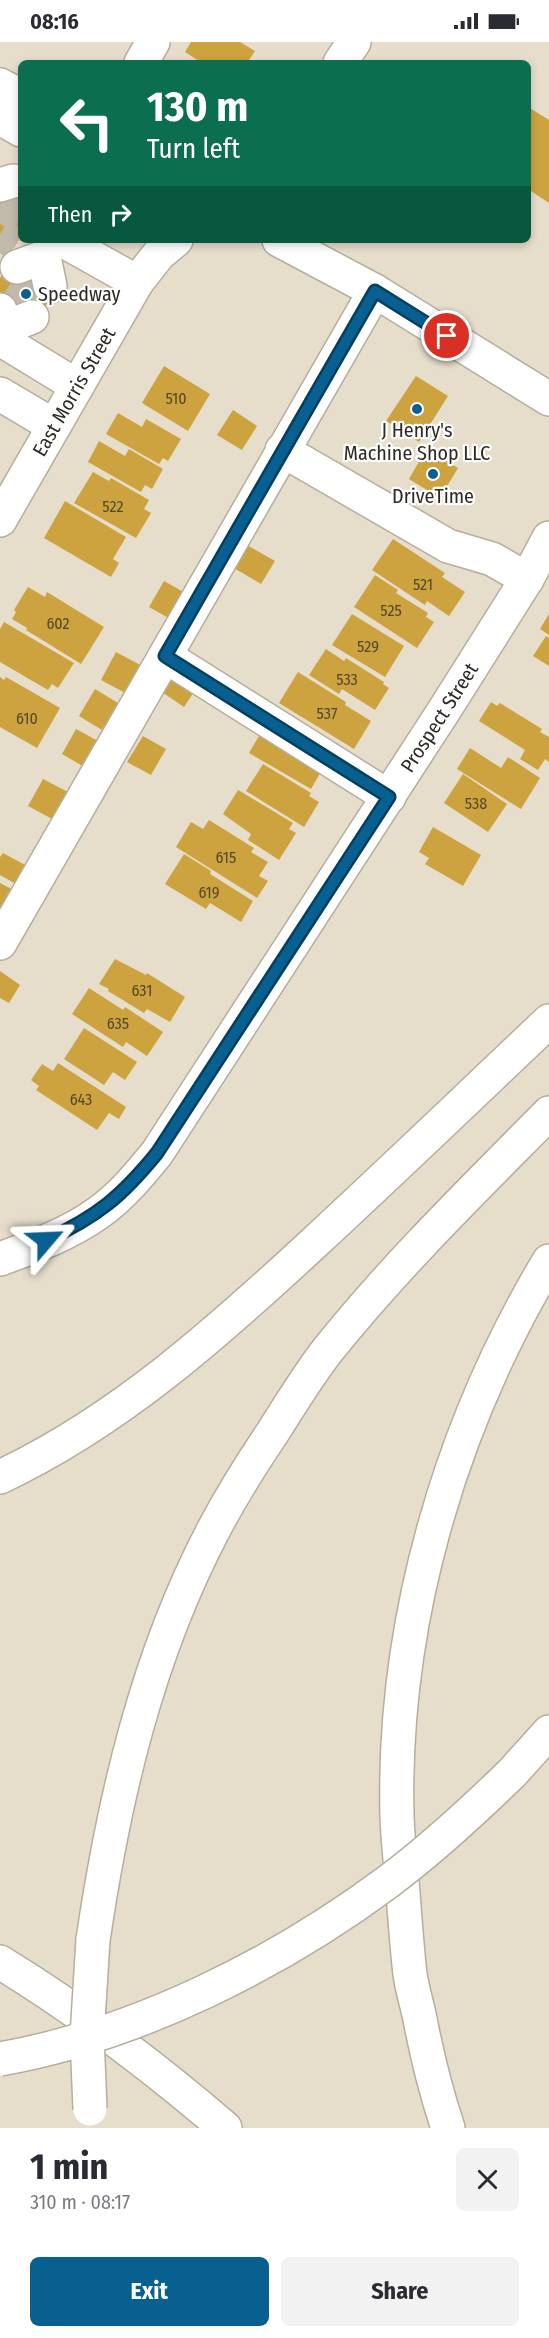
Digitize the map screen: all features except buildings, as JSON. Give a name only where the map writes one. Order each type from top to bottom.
[{"type":"main road","points":[[143,60],[153,42]]},
{"type":"main road","points":[[342,60],[354,42]]},
{"type":"main road","points":[[0,85],[10,120]]},
{"type":"main road","name":"East Morris Street","points":[[0,520],[137,282],[159,254],[172,243]]},
{"type":"main road","points":[[285,243],[375,291],[549,399]]},
{"type":"main road","points":[[38,256],[97,249],[137,282]]},
{"type":"main road","points":[[0,943],[375,291]]},
{"type":"main road","points":[[8,322],[77,386]]},
{"type":"main road","points":[[0,394],[54,426]]},
{"type":"main road","points":[[282,450],[448,546],[492,559],[527,579]]},
{"type":"main road","name":"Prospect Street","points":[[0,1259],[66,1232],[96,1215],[125,1190],[146,1167],[389,797],[527,579],[549,538]]},
{"type":"main road","points":[[165,656],[389,797]]},
{"type":"main road","points":[[0,1477],[59,1446],[100,1419],[157,1379],[212,1335],[365,1196],[549,1021]]},
{"type":"main road","points":[[91,2118],[87,2036],[93,1940],[111,1834],[128,1754],[161,1650],[192,1575],[214,1528],[252,1464],[326,1353],[378,1289],[549,1113]]},
{"type":"main road","points":[[448,2128],[433,2079],[410,1976],[398,1817],[399,1750],[405,1680],[423,1576],[454,1462],[477,1401],[506,1337],[549,1261]]},
{"type":"main road","points":[[0,2059],[57,2045],[129,2023],[204,1992],[256,1965],[346,1911],[390,1880],[473,1810],[512,1773],[549,1732]]},
{"type":"main road","points":[[0,1962],[118,2041],[225,2128]]},
{"type":"tunnel","points":[[0,205],[18,215]]},
{"type":"tunnel","points":[[0,234],[16,244]]},
{"type":"tunnel","points":[[15,307],[34,277]]},
{"type":"place","name":"Speedway","points":[[26,294]]},
{"type":"place","name":"J Henry's Machine Shop LLC","points":[[417,409]]},
{"type":"place","name":"DriveTime","points":[[433,474]]},
{"type":"route","points":[[46,1240],[96,1215],[125,1190],[157,1153],[389,797],[165,656],[375,291],[447,336]]}]
